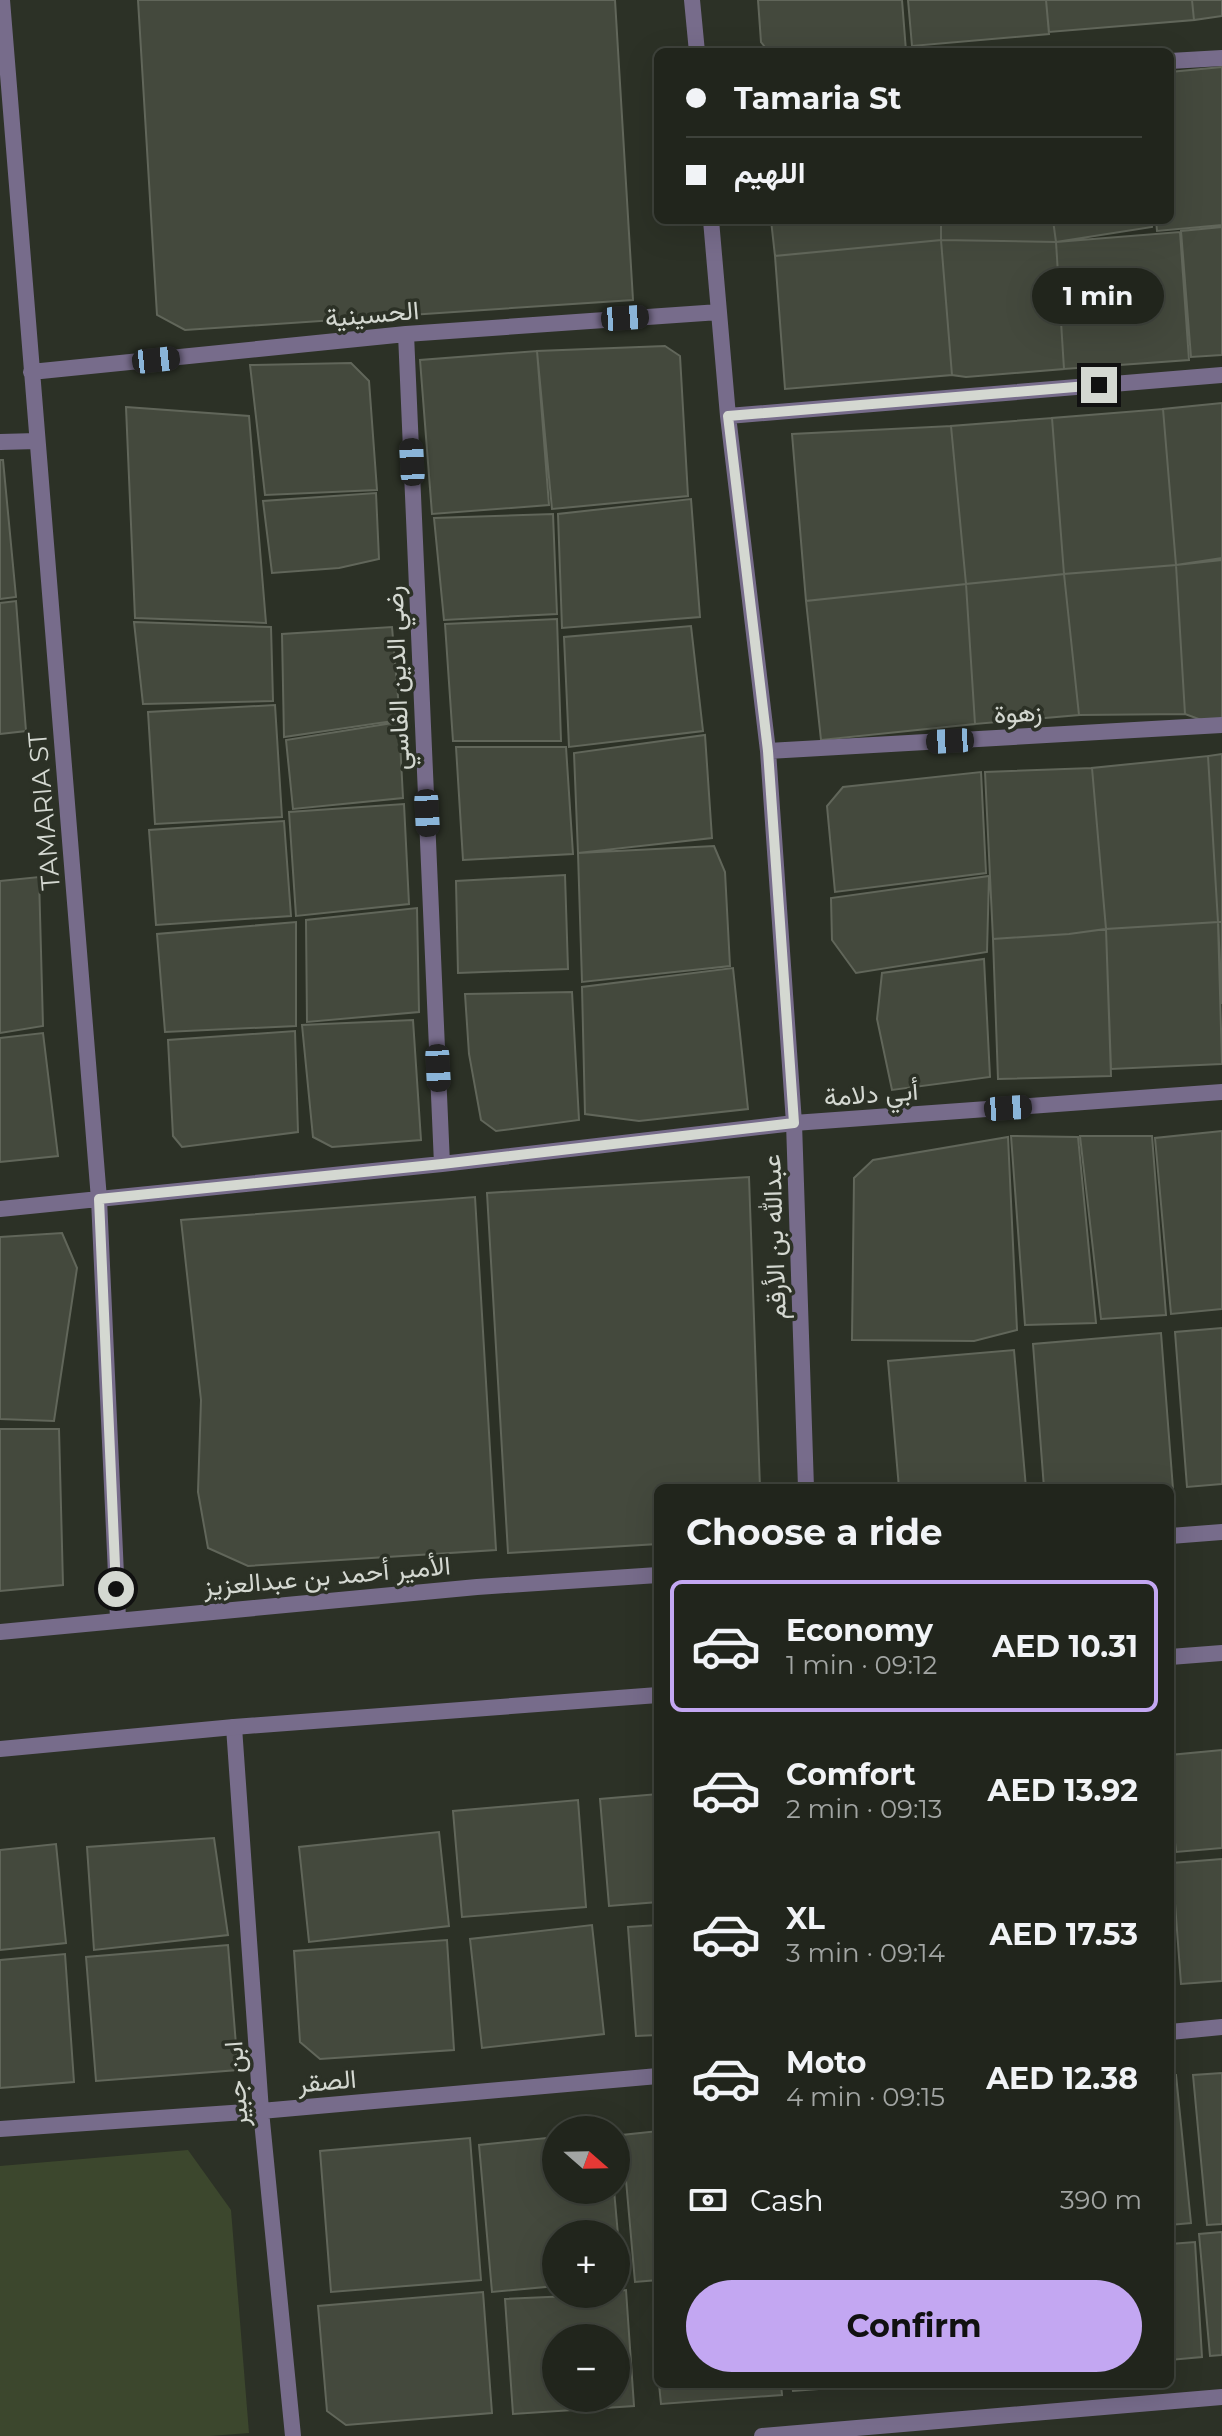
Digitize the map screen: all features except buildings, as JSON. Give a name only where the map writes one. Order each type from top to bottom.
[{"type":"street","name":"TAMARIA ST","points":[[2,0],[99,1199],[118,1619]]},
{"type":"street","points":[[692,0],[697,48]]},
{"type":"street","points":[[1174,61],[1222,58]]},
{"type":"street","points":[[0,223],[19,221]]},
{"type":"street","name":"عبدالله بن الأرقم","points":[[711,224],[728,416],[768,751],[794,1123],[806,1484]]},
{"type":"street","name":"الحسينية","points":[[31,372],[406,334],[719,312]]},
{"type":"street","name":"رضي الدين الفاسي","points":[[406,334],[442,1164]]},
{"type":"street","points":[[728,416],[1222,375]]},
{"type":"street","points":[[0,442],[37,441]]},
{"type":"street","name":"زهوة","points":[[768,751],[1222,725]]},
{"type":"street","name":"أبي دلامة","points":[[0,1209],[442,1164],[794,1123],[1222,1092]]},
{"type":"street","points":[[1174,1536],[1222,1532]]},
{"type":"street","name":"الأمير أحمد بن عبدالعزيز","points":[[0,1632],[477,1587],[654,1575]]},
{"type":"street","points":[[1174,1657],[1222,1653]]},
{"type":"street","points":[[0,1749],[234,1727],[654,1695]]},
{"type":"street","name":"ابن جبير","points":[[234,1727],[261,2111],[293,2436]]},
{"type":"street","points":[[1174,2032],[1222,2027]]},
{"type":"street","name":"الصقر","points":[[0,2129],[261,2111],[654,2076]]},
{"type":"street","points":[[762,2436],[1222,2397]]},
{"type":"green space","points":[[188,2150],[231,2210],[249,2433],[210,2436],[0,2436],[0,2166]]},
{"type":"route","points":[[116,1589],[99,1199],[442,1164],[794,1123],[768,751],[728,416],[1099,385]]}]
